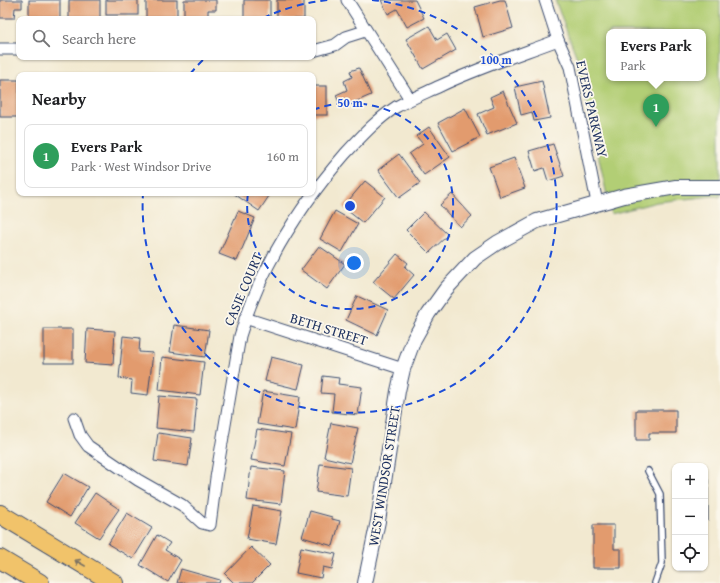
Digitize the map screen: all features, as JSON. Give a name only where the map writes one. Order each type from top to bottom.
[{"type":"main road","points":[[0,514],[114,583]]},
{"type":"main road","points":[[0,559],[40,583]]},
{"type":"street","points":[[347,0],[365,31],[410,99]]},
{"type":"street","name":"EVERS PARKWAY","points":[[545,0],[558,40],[570,67],[597,203]]},
{"type":"street","points":[[316,50],[335,45],[346,38],[365,31]]},
{"type":"street","name":"CASIE COURT","points":[[316,191],[365,132],[394,109],[410,99],[466,74],[558,40]]},
{"type":"street","points":[[0,49],[16,49]]},
{"type":"street","name":"WEST WINDSOR STREET","points":[[365,583],[378,522],[398,391],[403,369],[414,339],[428,314],[446,289],[475,258],[497,243],[537,221],[624,196],[676,187],[720,187]]},
{"type":"street","name":"CASIE COURT","points":[[74,418],[80,435],[88,446],[138,480],[182,505],[202,523],[210,525],[216,478],[240,336],[245,318],[259,283],[284,235],[312,196]]},
{"type":"street","name":"BETH STREET","points":[[245,318],[403,369]]},
{"type":"lane","points":[[648,471],[660,494],[662,564],[655,583]]},
{"type":"green space","points":[[555,0],[720,0],[720,197],[713,196],[657,202],[611,214],[577,58]]},
{"type":"building","points":[[0,0],[22,0],[22,8],[15,8],[14,18],[0,18]]},
{"type":"building","points":[[29,0],[60,0],[60,16],[29,16]]},
{"type":"building","points":[[69,0],[100,0],[100,16],[69,16]]},
{"type":"building","points":[[106,0],[138,0],[138,15],[106,15]]},
{"type":"building","points":[[146,0],[177,0],[177,16],[146,16]]},
{"type":"building","points":[[184,0],[216,0],[216,10],[208,10],[208,16],[184,16]]},
{"type":"building","points":[[244,0],[270,0],[270,16],[244,16]]},
{"type":"building","points":[[277,0],[304,0],[304,16],[277,16]]},
{"type":"building","points":[[381,0],[415,0],[424,18],[407,27],[397,9],[388,14]]},
{"type":"building","points":[[505,0],[513,28],[483,37],[475,7]]},
{"type":"building","points":[[429,26],[437,40],[447,34],[456,50],[423,69],[406,39]]},
{"type":"building","points":[[359,68],[371,95],[341,108],[336,95],[347,90],[344,81],[352,77],[350,71]]},
{"type":"building","points":[[0,80],[16,80],[16,117],[0,117]]},
{"type":"building","points":[[542,81],[550,118],[534,121],[532,112],[521,115],[515,87]]},
{"type":"building","points":[[316,86],[327,86],[327,115],[316,115]]},
{"type":"building","points":[[503,91],[517,123],[487,135],[478,114],[494,107],[490,97]]},
{"type":"building","points":[[465,108],[480,137],[453,151],[438,123]]},
{"type":"building","points":[[429,127],[450,157],[424,175],[409,154],[423,144],[416,136]]},
{"type":"building","points":[[553,144],[564,176],[548,181],[544,168],[535,171],[529,151]]},
{"type":"building","points":[[399,154],[420,183],[399,198],[378,170]]},
{"type":"building","points":[[514,158],[525,188],[500,197],[489,167]]},
{"type":"building","points":[[365,181],[385,197],[363,223],[343,207]]},
{"type":"building","points":[[452,194],[472,216],[460,227],[440,205]]},
{"type":"building","points":[[237,196],[269,196],[259,211]]},
{"type":"building","points":[[238,211],[255,218],[237,261],[219,254]]},
{"type":"building","points":[[335,211],[358,224],[342,252],[320,239]]},
{"type":"building","points":[[424,212],[448,235],[429,253],[406,230]]},
{"type":"building","points":[[319,246],[345,264],[327,289],[301,270]]},
{"type":"building","points":[[397,254],[408,263],[405,267],[414,275],[394,299],[373,282]]},
{"type":"building","points":[[357,296],[388,310],[377,335],[346,320]]},
{"type":"building","points":[[174,325],[209,330],[205,357],[170,352]]},
{"type":"building","points":[[44,329],[73,329],[73,363],[44,363]]},
{"type":"building","points":[[87,329],[115,331],[113,365],[85,363]]},
{"type":"building","points":[[123,336],[140,338],[139,352],[153,353],[148,395],[131,393],[132,380],[119,378]]},
{"type":"building","points":[[162,357],[204,362],[200,395],[159,390]]},
{"type":"building","points":[[271,357],[304,365],[298,389],[265,381]]},
{"type":"building","points":[[323,376],[339,378],[338,384],[362,387],[358,415],[332,412],[334,394],[321,393]]},
{"type":"building","points":[[263,391],[300,397],[295,430],[257,424]]},
{"type":"building","points":[[159,396],[197,399],[194,432],[156,428]]},
{"type":"building","points":[[636,410],[676,410],[676,433],[649,433],[649,440],[636,440]]},
{"type":"building","points":[[331,423],[358,428],[350,463],[324,457]]},
{"type":"building","points":[[257,429],[291,434],[285,466],[251,460]]},
{"type":"building","points":[[158,433],[192,438],[188,466],[154,461]]},
{"type":"building","points":[[320,464],[351,468],[347,496],[316,492]]},
{"type":"building","points":[[251,467],[285,471],[281,504],[247,500]]},
{"type":"building","points":[[64,473],[88,487],[70,517],[46,502]]},
{"type":"building","points":[[95,493],[119,509],[99,538],[75,523]]},
{"type":"building","points":[[253,506],[282,511],[276,544],[247,539]]},
{"type":"building","points":[[310,511],[332,517],[332,519],[340,521],[333,546],[302,537]]},
{"type":"building","points":[[127,513],[152,528],[133,559],[108,544]]},
{"type":"building","points":[[593,525],[614,525],[614,549],[621,549],[621,568],[593,568]]},
{"type":"building","points":[[157,535],[170,543],[165,550],[181,560],[168,582],[140,565]]},
{"type":"building","points":[[251,547],[270,565],[252,583],[234,583],[225,574]]},
{"type":"building","points":[[301,547],[336,554],[332,569],[323,567],[321,578],[296,573]]},
{"type":"building","points":[[181,569],[220,580],[219,583],[177,583]]},
{"type":"place","name":"Evers Park","points":[[656,127]]}]
